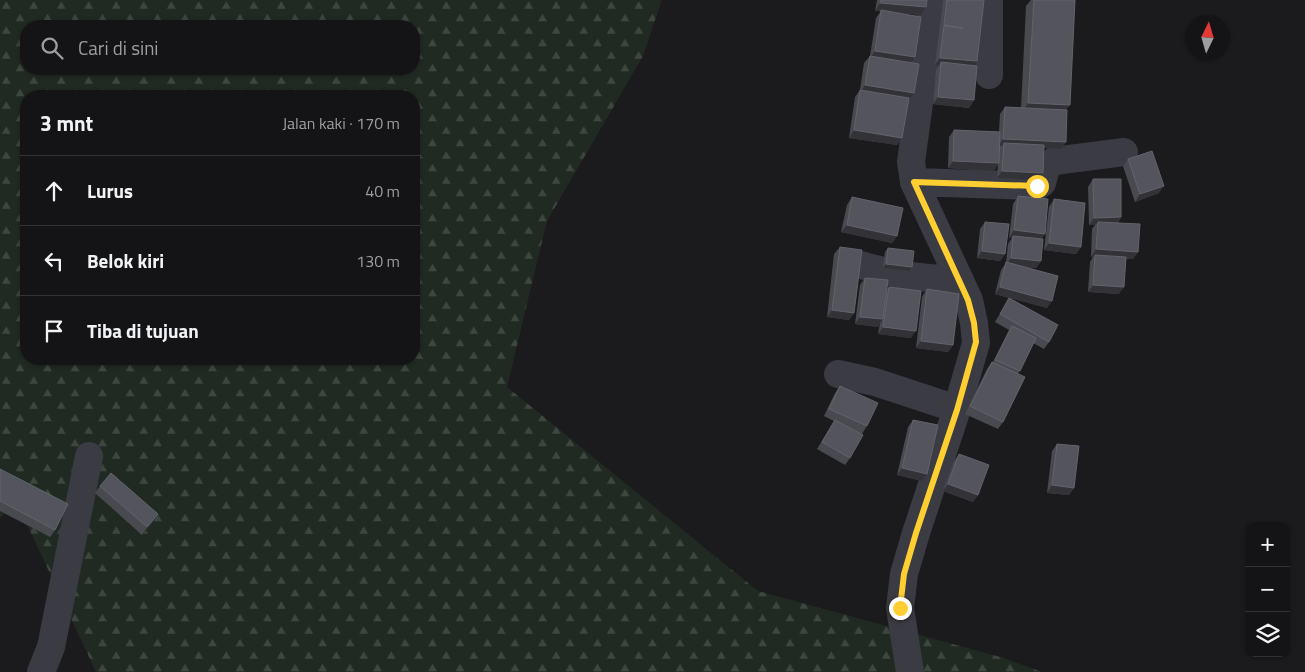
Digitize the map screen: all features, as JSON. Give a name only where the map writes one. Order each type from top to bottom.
[{"type":"street","points":[[910,672],[900,608],[904,574],[957,410],[976,342],[974,323],[968,300],[914,182],[911,162],[933,0]]},
{"type":"street","points":[[989,0],[989,75]]},
{"type":"street","points":[[914,182],[1037,186],[1042,183],[1046,168],[1054,162],[1124,152]]},
{"type":"street","points":[[860,265],[885,273],[908,277],[960,280]]},
{"type":"street","points":[[838,374],[875,382],[957,410]]},
{"type":"street","points":[[41,672],[50,647],[89,456]]},
{"type":"green space","points":[[0,0],[662,0],[643,56],[547,221],[507,387],[758,591],[1004,658],[1042,672],[96,672],[17,503],[0,518]]},
{"type":"building","points":[[881,0],[927,0],[926,7],[880,3]]},
{"type":"building","points":[[947,0],[984,0],[977,61],[940,58],[944,26],[963,28],[944,25]]},
{"type":"building","points":[[1034,0],[1075,0],[1070,105],[1028,103]]},
{"type":"building","points":[[881,10],[921,17],[915,57],[875,51]]},
{"type":"building","points":[[870,56],[919,64],[914,93],[865,85]]},
{"type":"building","points":[[941,62],[977,66],[974,100],[938,97]]},
{"type":"building","points":[[860,90],[909,98],[902,138],[854,130]]},
{"type":"building","points":[[1005,107],[1067,110],[1066,142],[1003,139]]},
{"type":"building","points":[[954,130],[1000,132],[999,163],[953,161]]},
{"type":"building","points":[[1004,143],[1044,145],[1043,173],[1002,171]]},
{"type":"building","points":[[1152,151],[1164,186],[1140,194],[1128,159]]},
{"type":"building","points":[[1093,179],[1121,179],[1121,217],[1094,218]]},
{"type":"building","points":[[1018,196],[1048,199],[1045,234],[1014,230]]},
{"type":"building","points":[[852,197],[903,208],[897,236],[847,225]]},
{"type":"building","points":[[1054,199],[1085,203],[1081,247],[1049,243]]},
{"type":"building","points":[[985,222],[1009,224],[1005,254],[982,251]]},
{"type":"building","points":[[1098,222],[1140,224],[1138,252],[1096,249]]},
{"type":"building","points":[[1013,236],[1043,239],[1041,261],[1011,258]]},
{"type":"building","points":[[840,247],[862,250],[854,313],[832,310]]},
{"type":"building","points":[[888,248],[914,251],[912,267],[886,264]]},
{"type":"building","points":[[1095,255],[1126,257],[1124,287],[1093,285]]},
{"type":"building","points":[[1006,262],[1058,276],[1052,301],[1000,287]]},
{"type":"building","points":[[865,278],[888,280],[883,319],[860,317]]},
{"type":"building","points":[[889,287],[921,291],[916,331],[883,327]]},
{"type":"building","points":[[927,289],[959,294],[953,345],[921,341]]},
{"type":"building","points":[[1009,298],[1058,325],[1049,342],[1000,314]]},
{"type":"building","points":[[1012,326],[1036,338],[1020,371],[995,360]]},
{"type":"building","points":[[992,362],[1025,377],[1003,422],[970,406]]},
{"type":"building","points":[[840,386],[878,403],[867,426],[829,409]]},
{"type":"building","points":[[835,420],[863,435],[850,458],[822,442]]},
{"type":"building","points":[[913,420],[938,425],[927,474],[902,468]]},
{"type":"building","points":[[1057,444],[1079,446],[1074,488],[1052,485]]},
{"type":"building","points":[[959,454],[989,465],[978,495],[948,484]]},
{"type":"building","points":[[0,469],[68,504],[55,530],[0,501]]},
{"type":"building","points":[[111,473],[158,514],[147,527],[100,486]]},
{"type":"route","points":[[900,608],[904,574],[957,410],[976,342],[974,323],[968,300],[914,182],[1037,186]]}]
